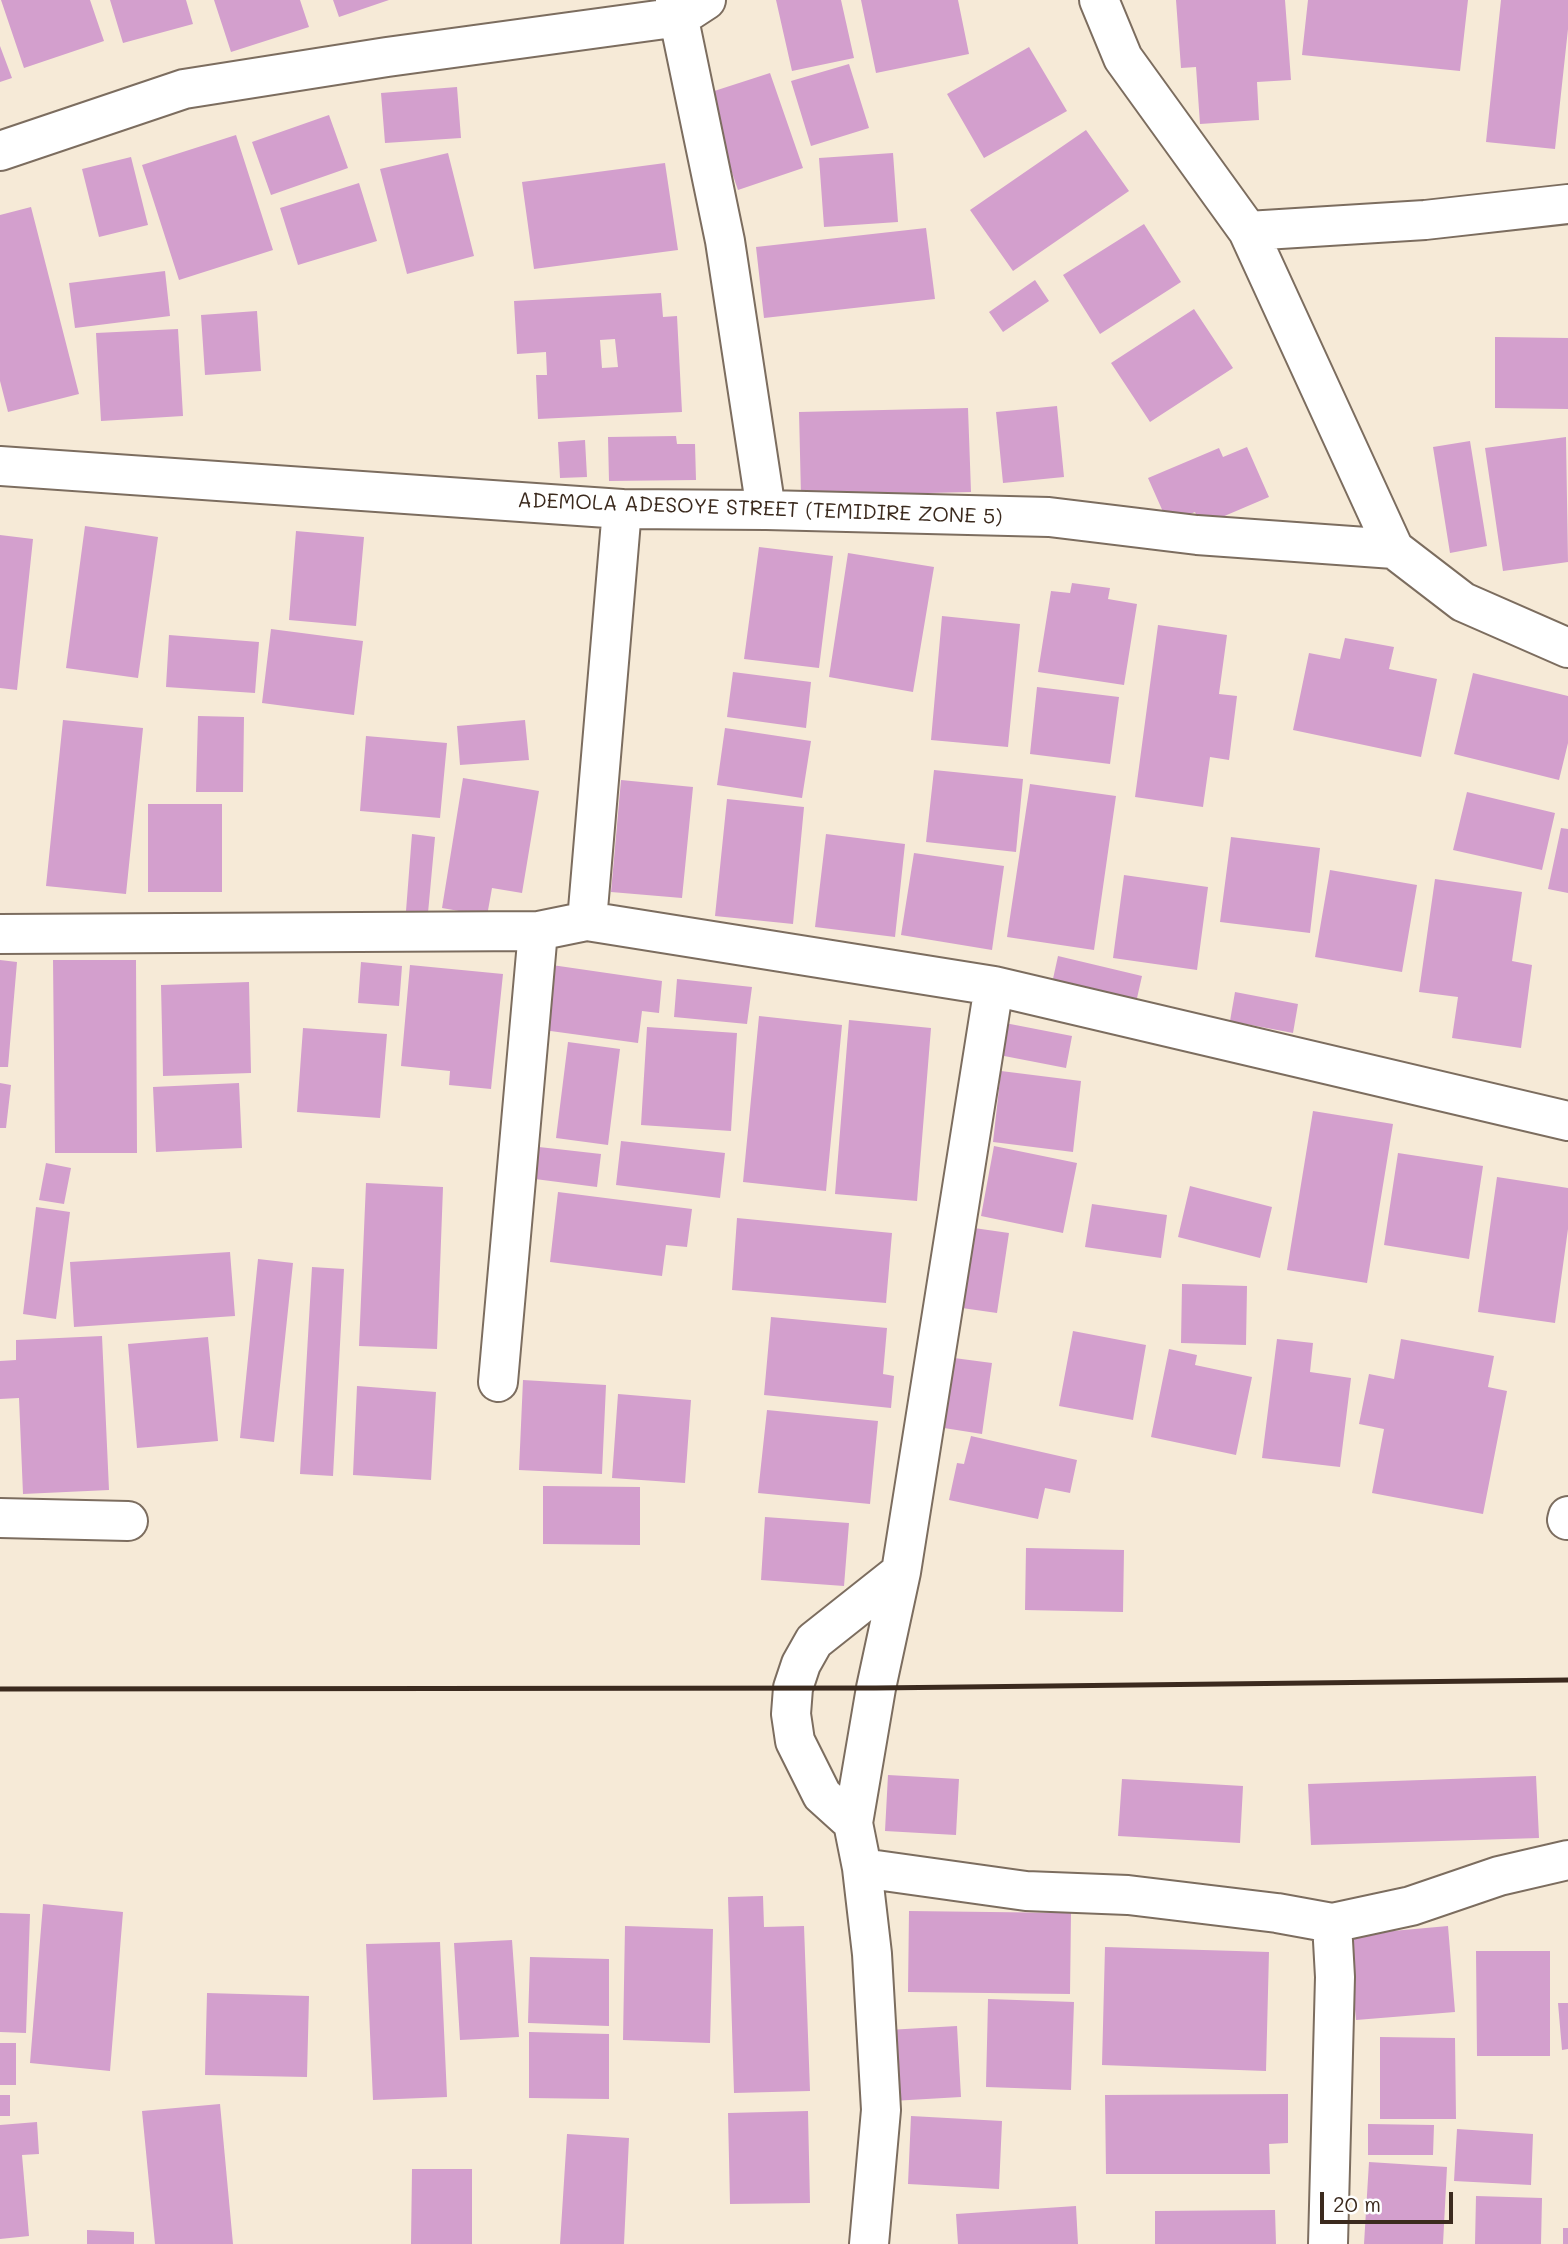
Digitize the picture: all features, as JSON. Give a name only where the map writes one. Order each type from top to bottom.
[{"type":"street","points":[[1100,0],[1123,58],[1248,231],[1394,550],[1463,602],[1568,649]]},
{"type":"street","points":[[0,151],[184,89],[687,6],[766,510]]},
{"type":"street","points":[[1248,231],[1425,220],[1568,204]]},
{"type":"street","name":"ADEMOLA ADESOYE STREET (TEMIDIRE ZONE 5)","points":[[0,466],[622,509],[1049,517],[1197,535],[1394,550]]},
{"type":"street","points":[[587,921],[622,509]]},
{"type":"street","points":[[0,934],[538,931],[587,921],[994,986],[1568,1121]]},
{"type":"street","points":[[498,1382],[538,931]]},
{"type":"street","points":[[869,2244],[881,2110],[872,1954],[862,1868],[853,1823],[876,1688],[901,1572],[994,986]]},
{"type":"street","points":[[0,1518],[128,1521]]},
{"type":"street","points":[[853,1823],[822,1795],[794,1741],[791,1714],[793,1688],[801,1664],[814,1642],[901,1572]]},
{"type":"street","points":[[862,1868],[1026,1891],[1142,1897],[1277,1913],[1332,1923],[1410,1906],[1499,1876],[1568,1860]]},
{"type":"street","points":[[1328,2244],[1335,1976],[1332,1923]]},
{"type":"building","points":[[1,0],[90,0],[104,41],[24,68]]},
{"type":"building","points":[[110,0],[186,0],[193,24],[123,43]]},
{"type":"building","points":[[214,0],[300,0],[309,27],[231,52]]},
{"type":"building","points":[[333,0],[389,0],[339,17]]},
{"type":"building","points":[[776,0],[841,0],[854,58],[792,71]]},
{"type":"building","points":[[861,0],[958,0],[969,54],[876,73]]},
{"type":"building","points":[[1176,0],[1285,0],[1291,80],[1257,82],[1259,120],[1200,124],[1196,67],[1181,68]]},
{"type":"building","points":[[1308,0],[1468,0],[1460,71],[1302,55]]},
{"type":"building","points":[[1501,0],[1568,0],[1568,29],[1555,149],[1486,142]]},
{"type":"building","points":[[0,46],[12,78],[0,82]]},
{"type":"building","points":[[1029,47],[1067,111],[984,158],[947,94]]},
{"type":"building","points":[[849,64],[869,128],[811,146],[791,81]]},
{"type":"building","points":[[770,73],[803,168],[738,190],[705,94]]},
{"type":"building","points":[[457,87],[461,138],[385,143],[381,93]]},
{"type":"building","points":[[329,115],[348,168],[271,195],[252,142]]},
{"type":"building","points":[[1086,130],[1129,191],[1013,271],[970,210]]},
{"type":"building","points":[[236,135],[273,250],[179,280],[142,165]]},
{"type":"building","points":[[448,153],[474,256],[407,274],[380,169]]},
{"type":"building","points":[[893,153],[898,222],[824,227],[819,158]]},
{"type":"building","points":[[131,157],[148,225],[99,237],[82,169]]},
{"type":"building","points":[[665,163],[678,250],[534,269],[522,182]]},
{"type":"building","points":[[359,183],[377,241],[298,265],[280,208]]},
{"type":"building","points":[[31,207],[79,394],[8,412],[0,381],[0,215]]},
{"type":"building","points":[[1144,224],[1181,282],[1100,334],[1063,275]]},
{"type":"building","points":[[926,228],[935,299],[764,318],[756,247]]},
{"type":"building","points":[[165,271],[170,316],[75,328],[69,283]]},
{"type":"building","points":[[1035,280],[1049,301],[1003,332],[989,312]]},
{"type":"building","points":[[661,293],[663,317],[677,316],[682,412],[538,419],[536,375],[547,375],[546,352],[517,354],[514,301]],"holes":[[[615,339],[618,367],[602,368],[600,340]]]},
{"type":"building","points":[[1194,309],[1233,368],[1150,422],[1111,363]]},
{"type":"building","points":[[257,311],[261,371],[205,375],[201,315]]},
{"type":"building","points":[[178,329],[183,416],[101,421],[96,333]]},
{"type":"building","points":[[1495,337],[1568,338],[1568,409],[1495,408]]},
{"type":"building","points":[[1057,406],[1064,477],[1003,483],[996,412]]},
{"type":"building","points":[[968,408],[971,492],[801,496],[799,412]]},
{"type":"building","points":[[676,436],[677,444],[695,444],[696,480],[609,481],[608,437]]},
{"type":"building","points":[[1566,437],[1568,562],[1503,571],[1485,448]]},
{"type":"building","points":[[585,440],[587,477],[560,478],[558,442]]},
{"type":"building","points":[[1470,441],[1487,546],[1450,553],[1433,447]]},
{"type":"building","points":[[1247,447],[1269,497],[1201,526],[1195,512],[1168,523],[1148,478],[1219,448],[1223,457]]},
{"type":"building","points":[[85,526],[158,537],[138,678],[66,668]]},
{"type":"building","points":[[296,531],[364,537],[356,626],[289,620]]},
{"type":"building","points":[[0,535],[33,539],[17,690],[0,688]]},
{"type":"building","points":[[759,547],[833,556],[819,668],[744,659]]},
{"type":"building","points":[[848,553],[934,567],[913,692],[829,677]]},
{"type":"building","points":[[1072,583],[1110,588],[1108,599],[1137,604],[1124,685],[1038,672],[1051,591],[1070,593]]},
{"type":"building","points":[[942,616],[1020,624],[1008,747],[931,740]]},
{"type":"building","points":[[1158,625],[1227,635],[1219,694],[1237,696],[1229,760],[1210,757],[1203,807],[1135,797]]},
{"type":"building","points":[[271,629],[363,641],[354,715],[262,703]]},
{"type":"building","points":[[169,635],[259,642],[255,693],[166,687]]},
{"type":"building","points":[[1345,638],[1394,647],[1389,669],[1437,679],[1421,757],[1293,730],[1309,653],[1340,659]]},
{"type":"building","points":[[733,672],[811,682],[806,728],[727,717]]},
{"type":"building","points":[[1473,673],[1568,696],[1568,743],[1559,780],[1454,754]]},
{"type":"building","points":[[1037,687],[1119,697],[1110,764],[1030,754]]},
{"type":"building","points":[[198,716],[244,717],[243,792],[196,792]]},
{"type":"building","points":[[63,720],[143,728],[126,894],[46,886]]},
{"type":"building","points":[[525,720],[529,760],[460,765],[457,726]]},
{"type":"building","points":[[725,728],[811,741],[802,798],[717,785]]},
{"type":"building","points":[[366,736],[447,743],[440,818],[360,811]]},
{"type":"building","points":[[934,770],[1023,779],[1016,852],[926,842]]},
{"type":"building","points":[[463,778],[539,791],[522,893],[492,888],[487,916],[442,908]]},
{"type":"building","points":[[621,780],[693,787],[682,898],[611,892]]},
{"type":"building","points":[[1030,784],[1116,796],[1094,950],[1007,937]]},
{"type":"building","points":[[1467,792],[1555,813],[1542,870],[1453,850]]},
{"type":"building","points":[[727,799],[804,807],[793,924],[715,916]]},
{"type":"building","points":[[148,804],[222,804],[222,892],[148,892]]},
{"type":"building","points":[[1561,828],[1568,829],[1568,893],[1548,889]]},
{"type":"building","points":[[412,834],[435,837],[428,913],[406,911]]},
{"type":"building","points":[[826,834],[905,844],[895,937],[815,927]]},
{"type":"building","points":[[1231,837],[1320,848],[1310,933],[1220,922]]},
{"type":"building","points":[[914,853],[1004,866],[992,950],[901,935]]},
{"type":"building","points":[[1330,870],[1417,885],[1402,972],[1315,957]]},
{"type":"building","points":[[1124,875],[1208,887],[1197,970],[1113,958]]},
{"type":"building","points":[[1435,879],[1522,892],[1512,961],[1532,965],[1521,1048],[1452,1038],[1458,997],[1419,992]]},
{"type":"building","points":[[1058,956],[1142,976],[1135,1007],[1051,988]]},
{"type":"building","points":[[0,960],[17,962],[8,1067],[0,1067]]},
{"type":"building","points":[[53,960],[136,960],[137,1153],[55,1153]]},
{"type":"building","points":[[361,962],[402,966],[399,1006],[358,1003]]},
{"type":"building","points":[[545,964],[662,981],[659,1013],[642,1011],[638,1043],[536,1029]]},
{"type":"building","points":[[410,965],[503,974],[491,1089],[449,1085],[450,1071],[401,1066]]},
{"type":"building","points":[[677,979],[752,987],[747,1024],[674,1017]]},
{"type":"building","points":[[249,982],[251,1073],[163,1076],[161,985]]},
{"type":"building","points":[[1235,992],[1298,1004],[1293,1033],[1230,1021]]},
{"type":"building","points":[[759,1016],[842,1025],[826,1191],[743,1182]]},
{"type":"building","points":[[849,1020],[931,1028],[917,1201],[835,1194]]},
{"type":"building","points":[[1005,1023],[1072,1036],[1066,1068],[999,1055]]},
{"type":"building","points":[[647,1027],[737,1033],[731,1131],[641,1125]]},
{"type":"building","points":[[303,1028],[387,1034],[380,1118],[297,1112]]},
{"type":"building","points":[[568,1042],[620,1049],[608,1145],[556,1138]]},
{"type":"building","points":[[1001,1071],[1081,1081],[1073,1152],[993,1142]]},
{"type":"building","points":[[0,1083],[11,1085],[6,1128],[0,1128]]},
{"type":"building","points":[[239,1083],[242,1148],[156,1152],[153,1087]]},
{"type":"building","points":[[1313,1111],[1393,1124],[1367,1283],[1287,1270]]},
{"type":"building","points":[[621,1141],[725,1153],[720,1198],[616,1185]]},
{"type":"building","points":[[994,1146],[1077,1163],[1063,1233],[981,1216]]},
{"type":"building","points":[[539,1147],[601,1154],[597,1187],[535,1179]]},
{"type":"building","points":[[1398,1153],[1483,1166],[1469,1259],[1384,1245]]},
{"type":"building","points":[[46,1163],[71,1168],[64,1204],[39,1200]]},
{"type":"building","points":[[1497,1177],[1568,1188],[1568,1229],[1555,1323],[1478,1312]]},
{"type":"building","points":[[366,1183],[443,1187],[437,1349],[359,1346]]},
{"type":"building","points":[[1190,1186],[1272,1207],[1260,1258],[1178,1237]]},
{"type":"building","points":[[558,1192],[692,1209],[687,1247],[666,1245],[662,1276],[550,1262]]},
{"type":"building","points":[[1092,1204],[1167,1215],[1161,1258],[1085,1247]]},
{"type":"building","points":[[36,1207],[70,1212],[56,1319],[23,1314]]},
{"type":"building","points":[[737,1218],[892,1233],[886,1303],[732,1290]]},
{"type":"building","points":[[974,1228],[1009,1233],[997,1313],[962,1308]]},
{"type":"building","points":[[230,1252],[235,1316],[74,1327],[70,1262]]},
{"type":"building","points":[[258,1259],[293,1263],[274,1442],[240,1438]]},
{"type":"building","points":[[312,1267],[344,1269],[333,1476],[300,1474]]},
{"type":"building","points":[[1182,1284],[1247,1286],[1246,1345],[1181,1343]]},
{"type":"building","points":[[771,1317],[887,1328],[883,1374],[894,1376],[891,1408],[764,1395]]},
{"type":"building","points":[[1073,1331],[1146,1345],[1133,1420],[1059,1406]]},
{"type":"building","points":[[102,1336],[109,1490],[23,1494],[19,1398],[0,1399],[0,1361],[16,1360],[16,1340]]},
{"type":"building","points":[[208,1337],[218,1441],[137,1448],[128,1344]]},
{"type":"building","points":[[1277,1339],[1313,1343],[1310,1372],[1351,1378],[1340,1467],[1262,1458]]},
{"type":"building","points":[[1401,1339],[1494,1356],[1488,1387],[1507,1391],[1483,1514],[1372,1493],[1384,1429],[1359,1424],[1369,1374],[1394,1379]]},
{"type":"building","points":[[1169,1349],[1197,1355],[1195,1365],[1252,1377],[1236,1455],[1151,1437]]},
{"type":"building","points":[[954,1358],[992,1363],[982,1434],[944,1428]]},
{"type":"building","points":[[523,1380],[606,1385],[602,1474],[519,1470]]},
{"type":"building","points":[[357,1386],[436,1392],[431,1480],[353,1475]]},
{"type":"building","points":[[618,1394],[691,1400],[685,1483],[612,1478]]},
{"type":"building","points":[[767,1410],[878,1421],[870,1504],[758,1493]]},
{"type":"building","points":[[971,1436],[1077,1460],[1070,1493],[1045,1488],[1038,1519],[949,1500],[957,1463],[964,1464]]},
{"type":"building","points":[[543,1486],[640,1487],[640,1545],[543,1544]]},
{"type":"building","points":[[765,1517],[849,1523],[844,1586],[761,1580]]},
{"type":"building","points":[[1026,1548],[1124,1550],[1123,1612],[1025,1610]]},
{"type":"building","points":[[888,1775],[959,1779],[956,1835],[885,1831]]},
{"type":"building","points":[[1536,1776],[1539,1838],[1311,1845],[1308,1784]]},
{"type":"building","points":[[1122,1779],[1243,1786],[1240,1843],[1118,1836]]},
{"type":"building","points":[[763,1896],[764,1927],[804,1926],[810,2091],[734,2093],[728,1897]]},
{"type":"building","points":[[43,1904],[123,1912],[110,2071],[30,2063]]},
{"type":"building","points":[[909,1911],[1071,1913],[1070,1994],[908,1992]]},
{"type":"building","points":[[0,1913],[30,1914],[26,2033],[0,2032]]},
{"type":"building","points":[[625,1926],[713,1929],[710,2043],[623,2040]]},
{"type":"building","points":[[1448,1926],[1455,2012],[1356,2020],[1348,1935]]},
{"type":"building","points":[[512,1940],[519,2037],[460,2040],[454,1943]]},
{"type":"building","points":[[440,1942],[447,2097],[373,2100],[366,1944]]},
{"type":"building","points":[[1105,1947],[1269,1952],[1266,2071],[1102,2065]]},
{"type":"building","points":[[1476,1951],[1550,1951],[1550,2056],[1477,2056]]},
{"type":"building","points":[[530,1957],[609,1959],[609,2026],[528,2023]]},
{"type":"building","points":[[207,1993],[309,1996],[307,2077],[205,2075]]},
{"type":"building","points":[[988,1999],[1074,2002],[1071,2090],[986,2087]]},
{"type":"building","points":[[1558,2003],[1568,2003],[1568,2049],[1562,2050]]},
{"type":"building","points":[[957,2026],[961,2097],[892,2101],[888,2030]]},
{"type":"building","points":[[529,2032],[609,2034],[609,2099],[529,2098]]},
{"type":"building","points":[[1380,2037],[1455,2038],[1456,2119],[1380,2119]]},
{"type":"building","points":[[0,2043],[16,2043],[16,2085],[0,2085]]},
{"type":"building","points":[[1288,2094],[1288,2143],[1269,2144],[1270,2174],[1106,2174],[1105,2095]]},
{"type":"building","points":[[0,2095],[10,2095],[10,2116],[0,2116]]},
{"type":"building","points":[[220,2104],[233,2244],[155,2244],[142,2111]]},
{"type":"building","points":[[808,2111],[810,2203],[730,2204],[728,2113]]},
{"type":"building","points":[[911,2116],[1002,2121],[999,2189],[908,2184]]},
{"type":"building","points":[[37,2122],[39,2154],[22,2155],[29,2236],[0,2239],[0,2125]]},
{"type":"building","points":[[1368,2124],[1434,2125],[1433,2155],[1368,2155]]},
{"type":"building","points":[[1457,2129],[1533,2134],[1531,2185],[1454,2181]]},
{"type":"building","points":[[567,2134],[629,2138],[624,2244],[560,2244]]},
{"type":"building","points":[[1369,2162],[1447,2167],[1443,2244],[1364,2244]]},
{"type":"building","points":[[412,2169],[472,2169],[472,2244],[411,2244]]},
{"type":"building","points":[[1476,2196],[1542,2198],[1541,2244],[1475,2244]]},
{"type":"building","points":[[1076,2206],[1078,2244],[958,2244],[956,2214]]},
{"type":"building","points":[[1275,2210],[1276,2244],[1155,2244],[1155,2211]]},
{"type":"building","points":[[1563,2228],[1568,2228],[1568,2244],[1563,2244]]},
{"type":"building","points":[[87,2230],[134,2232],[134,2244],[87,2244]]},
{"type":"railway","points":[[0,1689],[876,1688],[1568,1680]]}]
